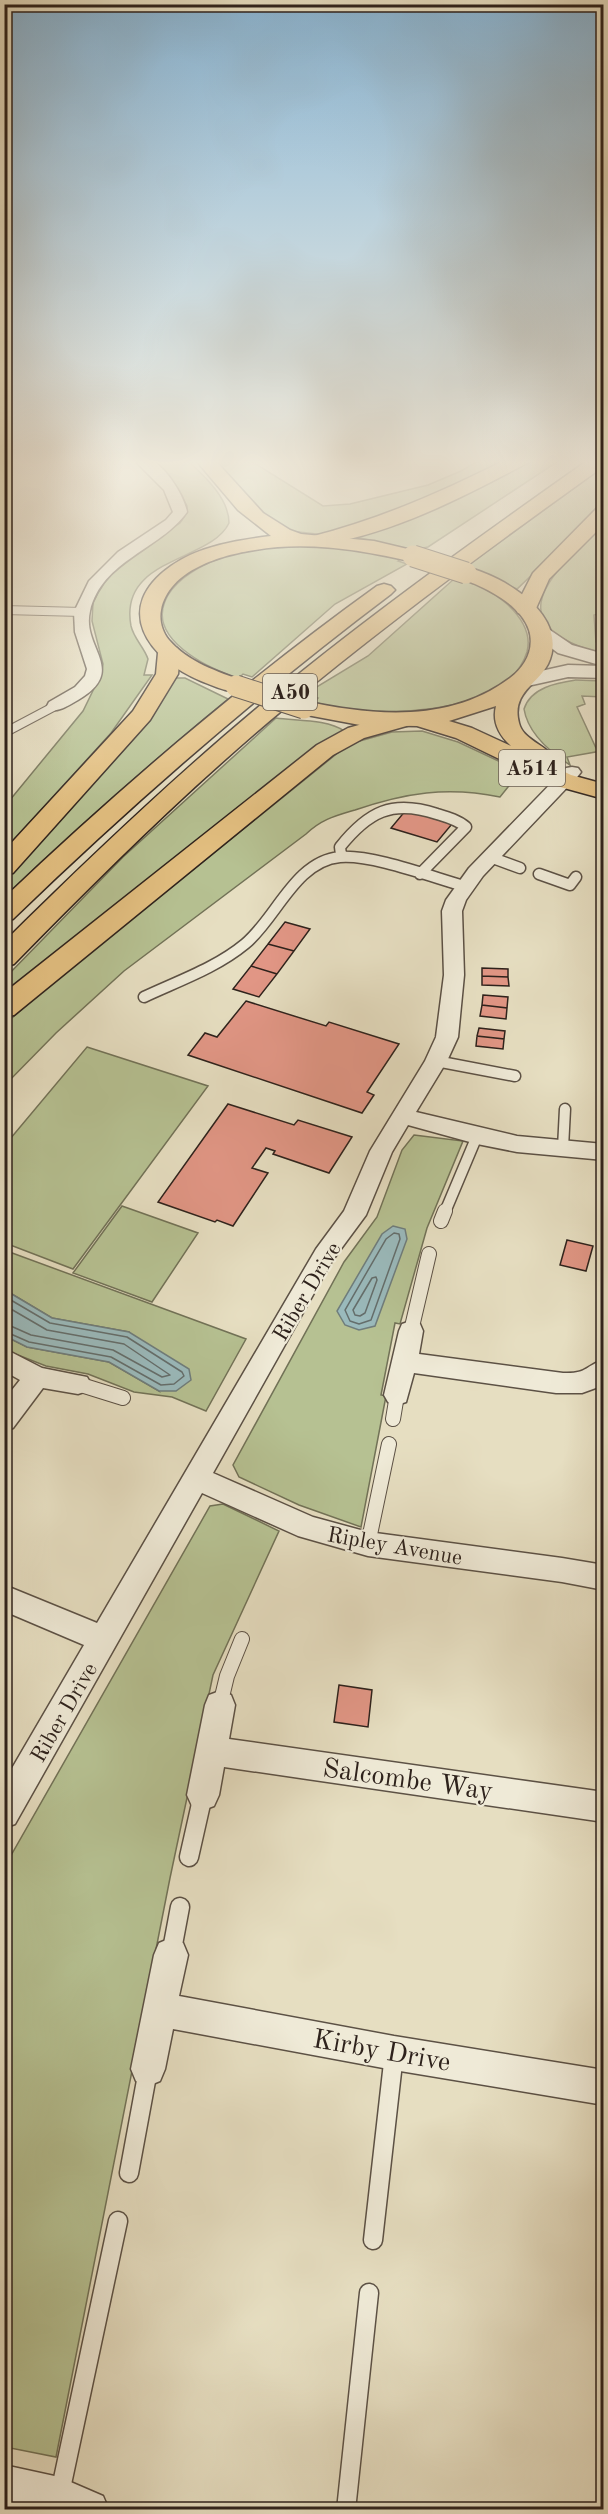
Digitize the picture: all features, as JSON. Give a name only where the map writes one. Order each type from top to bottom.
[{"type":"main road","points":[[173,575],[158,590],[153,599],[149,621],[158,640],[169,653],[203,674],[304,708],[362,718],[408,719]]},
{"type":"main road","name":"A50","points":[[4,913],[83,838],[228,710],[399,575]]},
{"type":"main road","name":"A50","points":[[4,958],[120,844],[274,705],[376,624],[443,575]]},
{"type":"main road","points":[[4,1008],[325,750],[356,734],[408,719],[471,708],[518,685],[538,659],[541,650],[540,632],[526,608],[504,591],[471,575]]},
{"type":"main road","points":[[526,608],[542,575]]},
{"type":"main road","points":[[4,867],[142,715],[167,674],[169,653]]},
{"type":"main road","name":"A514","points":[[518,685],[505,710],[508,728],[524,747],[567,776],[603,784]]},
{"type":"main road","name":"A514","points":[[408,719],[464,733],[603,792]]},
{"type":"street","points":[[56,706],[81,691],[93,677],[95,669],[83,632],[82,612],[101,575]]},
{"type":"street","points":[[540,632],[565,649],[603,660]]},
{"type":"street","points":[[518,685],[568,671],[603,672]]},
{"type":"street","name":"Riber Drive","points":[[4,1813],[324,1256],[354,1215],[381,1151],[436,1061],[447,1037],[452,1012],[454,975],[452,912],[464,886],[567,776]]},
{"type":"street","points":[[404,1116],[477,1136],[517,1144],[603,1152]]},
{"type":"street","points":[[395,1407],[411,1331]]},
{"type":"street","points":[[5,1359],[37,1377],[78,1384]]},
{"type":"street","points":[[405,1362],[556,1383],[581,1384],[603,1372]]},
{"type":"street","points":[[4,1420],[37,1377]]},
{"type":"street","name":"Ripley Avenue","points":[[196,1478],[308,1528],[368,1544],[562,1570],[603,1578]]},
{"type":"street","points":[[4,1598],[105,1640]]},
{"type":"street","points":[[203,1795],[220,1704]]},
{"type":"street","name":"Salcombe Way","points":[[212,1751],[603,1807]]},
{"type":"street","points":[[148,2069],[171,1955]]},
{"type":"street","name":"Kirby Drive","points":[[161,2010],[394,2053],[603,2088]]},
{"type":"street","points":[[4,2485],[74,2503]]},
{"type":"lane","points":[[4,610],[82,612]]},
{"type":"lane","points":[[4,733],[56,706]]},
{"type":"lane","points":[[341,855],[340,847],[362,822],[396,806],[411,807],[460,822],[466,827],[448,848],[420,874]]},
{"type":"lane","points":[[144,997],[234,952],[259,931],[307,872],[325,859],[341,855],[359,857],[464,886]]},
{"type":"lane","points":[[490,857],[520,868]]},
{"type":"lane","points":[[539,874],[570,885],[576,877]]},
{"type":"lane","points":[[436,1061],[515,1076]]},
{"type":"lane","points":[[562,1148],[565,1109]]},
{"type":"lane","points":[[441,1221],[477,1136]]},
{"type":"lane","points":[[411,1331],[429,1254]]},
{"type":"lane","points":[[78,1384],[123,1398]]},
{"type":"lane","points":[[368,1544],[389,1444]]},
{"type":"lane","points":[[220,1704],[227,1676],[242,1639]]},
{"type":"lane","points":[[189,1857],[203,1795]]},
{"type":"lane","points":[[171,1955],[180,1906]]},
{"type":"lane","points":[[373,2240],[394,2053]]},
{"type":"lane","points":[[129,2173],[148,2069]]},
{"type":"lane","points":[[74,2503],[118,2221]]},
{"type":"lane","points":[[346,2510],[369,2293]]},
{"type":"green space","points":[[109,575],[150,575],[138,586],[131,603],[131,626],[148,659],[144,675],[152,675],[111,733],[5,850],[5,806],[83,711],[102,672],[103,664],[92,621],[93,603]]},
{"type":"green space","points":[[187,575],[387,575],[335,604],[252,677],[243,674],[238,679],[189,654],[174,640],[165,627],[162,614],[165,601],[172,589]]},
{"type":"green space","points":[[485,575],[531,575],[517,589]]},
{"type":"green space","points":[[555,575],[603,575],[603,613],[594,615],[596,642],[603,644],[603,654],[570,642],[550,629],[541,614],[542,597]]},
{"type":"green space","points":[[454,579],[468,581],[489,591],[507,604],[524,625],[528,638],[527,652],[514,674],[493,690],[465,702],[432,708],[366,711],[314,702],[318,698],[305,694],[368,656]]},
{"type":"green space","points":[[175,678],[185,678],[228,699],[114,796],[5,897],[5,876],[146,720]]},
{"type":"green space","points":[[576,680],[603,681],[603,697],[582,696],[585,704],[577,707],[596,748],[601,751],[567,757],[570,765],[541,742],[530,726],[524,709],[532,696],[546,687]]},
{"type":"green space","points":[[276,718],[320,722],[344,731],[5,1000],[5,978],[123,857]]},
{"type":"green space","points":[[422,731],[458,742],[524,773],[521,779],[516,777],[500,797],[462,792],[426,793],[373,804],[341,814],[318,825],[124,971],[56,1033],[5,1085],[5,1024],[44,990],[355,739],[360,741],[392,732]]},
{"type":"green space","points":[[87,1047],[208,1086],[73,1269],[5,1243],[5,1145]]},
{"type":"green space","points":[[414,1135],[463,1141],[427,1228],[400,1324],[395,1323],[381,1395],[386,1396],[361,1527],[299,1505],[239,1477],[233,1465],[344,1262],[377,1217],[402,1150]]},
{"type":"green space","points":[[122,1206],[198,1233],[152,1302],[73,1273]]},
{"type":"green space","points":[[4,1250],[246,1339],[206,1411],[172,1397],[134,1392],[88,1374],[46,1366],[5,1350],[5,1336],[27,1347],[109,1362],[159,1391],[129,1332],[52,1318],[5,1290]]},
{"type":"green space","points":[[223,1504],[279,1531],[213,1675],[170,1878],[56,2457],[5,2447],[5,1866],[210,1506]]},
{"type":"water","points":[[393,1226],[405,1229],[407,1239],[375,1326],[359,1330],[345,1325],[337,1311],[382,1234]]},
{"type":"water","points":[[5,1290],[52,1318],[129,1332],[189,1369],[191,1380],[176,1391],[159,1391],[109,1362],[27,1347],[5,1336]]},
{"type":"building","points":[[406,810],[452,824],[437,842],[391,828]]},
{"type":"building","points":[[285,922],[310,929],[294,951],[268,944]]},
{"type":"building","points":[[268,944],[294,951],[277,974],[251,966]]},
{"type":"building","points":[[251,966],[277,974],[259,997],[233,989]]},
{"type":"building","points":[[482,968],[508,969],[508,977],[482,976]]},
{"type":"building","points":[[482,976],[508,977],[509,986],[482,985]]},
{"type":"building","points":[[483,995],[508,997],[507,1008],[482,1005]]},
{"type":"building","points":[[246,1001],[326,1026],[329,1022],[399,1044],[367,1092],[374,1095],[362,1113],[188,1055],[205,1033],[217,1037]]},
{"type":"building","points":[[482,1005],[507,1008],[506,1019],[480,1016]]},
{"type":"building","points":[[479,1028],[505,1031],[504,1039],[477,1036]]},
{"type":"building","points":[[477,1036],[504,1039],[503,1049],[476,1046]]},
{"type":"building","points":[[228,1104],[294,1125],[298,1120],[352,1137],[329,1173],[273,1154],[275,1151],[266,1148],[252,1168],[268,1173],[233,1226],[158,1202]]},
{"type":"building","points":[[567,1240],[593,1246],[586,1271],[560,1265]]},
{"type":"building","points":[[339,1685],[372,1690],[368,1727],[334,1722]]}]
